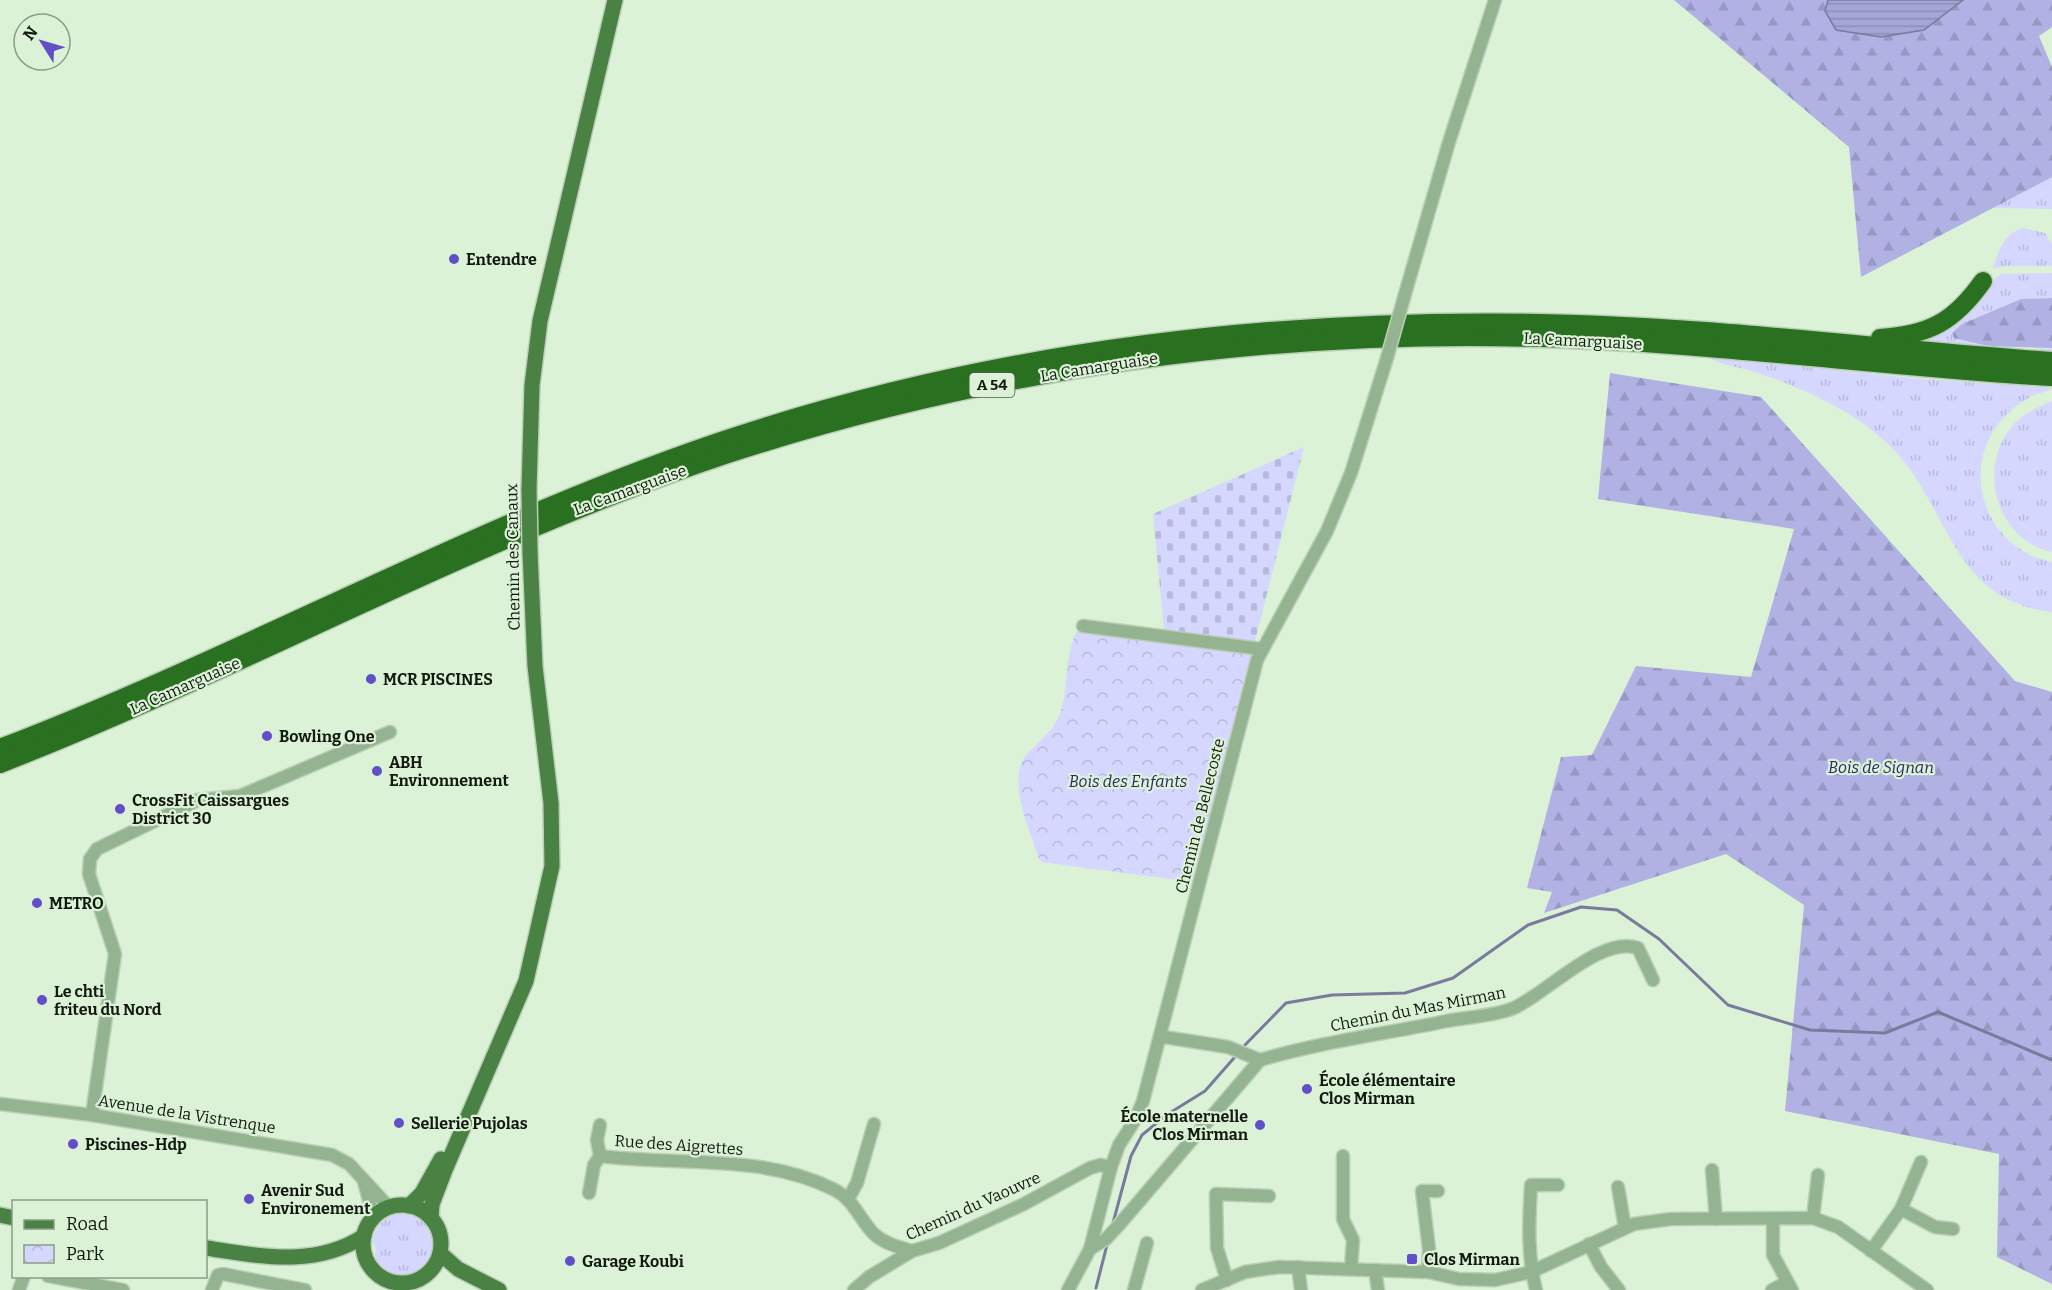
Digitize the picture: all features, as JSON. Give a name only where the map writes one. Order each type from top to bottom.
[{"type":"highway","points":[[1683,330],[1757,330],[1877,338],[1906,336],[1927,330],[1951,317],[1964,306],[1983,281]]},
{"type":"highway","name":"La Camarguaise","points":[[0,748],[151,686],[440,553],[571,496],[722,441],[905,389],[1081,354],[1214,336],[1305,328],[1483,323],[1683,330],[2052,361]]},
{"type":"highway","name":"La Camarguaise","points":[[0,764],[158,699],[441,568],[575,510],[726,455],[841,420],[1032,377],[1218,350],[1426,337],[1536,338],[1645,344],[2052,377]]},
{"type":"highway","points":[[1536,338],[1622,348]]},
{"type":"main road","name":"Chemin des Canaux","points":[[431,1218],[432,1204],[526,981],[552,866],[551,802],[535,666],[530,552],[532,385],[540,321],[615,0]]},
{"type":"main road","name":"Chemin des Canaux","points":[[409,1206],[422,1193],[472,1108]]},
{"type":"main road","points":[[207,1248],[270,1258],[293,1258],[333,1252],[364,1236],[374,1218],[389,1207],[409,1206],[431,1218],[441,1240],[440,1253],[423,1280]]},
{"type":"main road","points":[[364,1236],[366,1260],[381,1277],[396,1286],[454,1275],[481,1290]]},
{"type":"main road","points":[[440,1253],[458,1269],[498,1290]]},
{"type":"main road","points":[[207,1256],[266,1268],[349,1257],[366,1260]]},
{"type":"street","name":"Chemin de Bellecoste","points":[[1068,1290],[1090,1250],[1119,1145],[1135,1120],[1143,1101],[1260,650],[1331,521],[1351,473],[1387,358],[1449,142],[1495,0]]},
{"type":"street","points":[[1083,626],[1260,650]]},
{"type":"street","points":[[92,1115],[115,954],[89,874],[90,859],[97,849],[198,800],[240,796],[390,732]]},
{"type":"street","name":"Chemin du Mas Mirman","points":[[1260,1060],[1297,1049],[1514,1008],[1573,969],[1617,947],[1638,948],[1653,980]]},
{"type":"street","points":[[1090,1250],[1106,1239],[1118,1226],[1260,1060],[1228,1047],[1164,1037],[1160,1039]]},
{"type":"street","name":"Avenue de la Vistrenque","points":[[0,1104],[92,1115],[332,1155],[349,1164],[389,1207]]},
{"type":"street","points":[[848,1198],[857,1183],[874,1124]]},
{"type":"street","points":[[600,1125],[597,1140],[600,1156]]},
{"type":"street","name":"Rue des Aigrettes","points":[[588,1193],[594,1165],[600,1156],[759,1166],[804,1177],[848,1198],[874,1235],[890,1245],[912,1251]]},
{"type":"street","points":[[1343,1156],[1343,1219],[1353,1240],[1351,1269]]},
{"type":"street","points":[[1871,1251],[1901,1209],[1921,1162]]},
{"type":"street","name":"Chemin du Vaouvre","points":[[854,1290],[869,1277],[912,1251],[939,1243],[1024,1203],[1090,1168],[1100,1165],[1112,1167]]},
{"type":"street","points":[[1712,1170],[1716,1219]]},
{"type":"street","points":[[1813,1218],[1818,1175]]},
{"type":"street","points":[[361,1176],[369,1194],[374,1218]]},
{"type":"street","points":[[1536,1290],[1531,1272],[1528,1231],[1531,1185],[1558,1185]]},
{"type":"street","points":[[1618,1186],[1625,1227]]},
{"type":"street","points":[[1428,1272],[1429,1248],[1422,1191],[1438,1191]]},
{"type":"street","points":[[1221,1284],[1217,1248],[1216,1194],[1269,1196]]},
{"type":"street","points":[[1901,1209],[1935,1227],[1953,1229]]},
{"type":"street","points":[[1772,1290],[1790,1286],[1773,1256],[1773,1218]]},
{"type":"street","points":[[1202,1290],[1221,1284],[1245,1272],[1279,1267],[1428,1272],[1460,1284],[1495,1280],[1531,1272],[1625,1227],[1671,1219],[1773,1218],[1813,1218],[1838,1227],[1927,1290]]},
{"type":"street","points":[[1134,1290],[1147,1243]]},
{"type":"street","points":[[1589,1244],[1600,1267],[1619,1290]]},
{"type":"street","points":[[1298,1267],[1301,1290]]},
{"type":"street","points":[[1375,1270],[1378,1290]]},
{"type":"street","points":[[212,1290],[214,1280],[218,1275],[223,1274],[305,1290]]},
{"type":"street","points":[[59,1278],[123,1290]]},
{"type":"green space","points":[[1674,0],[2052,0],[2052,27],[2039,36],[2052,67],[2052,177],[1861,277],[1849,147]]},
{"type":"green space","points":[[2052,171],[2052,209],[1994,208],[2000,198]]},
{"type":"green space","points":[[2023,228],[2045,233],[2052,244],[2052,266],[2005,266],[1992,269],[2006,239],[2016,230]]},
{"type":"green space","points":[[2052,273],[2052,298],[2021,299],[1962,324],[1952,333],[1954,338],[2027,350],[2052,348],[2052,352],[1914,342],[2001,274]]},
{"type":"green space","points":[[2052,298],[2052,348],[1988,346],[1954,338],[1952,333],[1962,324],[2021,299]]},
{"type":"green space","points":[[1708,357],[1923,379],[2052,388],[2026,399],[2002,420],[1994,430],[1985,450],[1981,471],[1982,491],[1988,511],[1999,529],[2013,544],[2031,555],[2052,562],[2052,612],[2018,604],[1992,590],[1972,570],[1955,547],[1910,470],[1876,433],[1844,411],[1792,386]]},
{"type":"green space","name":"Bois de Signan","points":[[1610,373],[1761,397],[2015,681],[2052,692],[2052,1284],[1997,1257],[1999,1154],[1785,1111],[1804,905],[1726,854],[1544,913],[1552,892],[1527,888],[1561,757],[1592,755],[1636,666],[1751,677],[1794,529],[1598,499]]},
{"type":"green space","points":[[2052,401],[2052,552],[2033,545],[2018,534],[2006,519],[1998,502],[1995,464],[2000,446],[2014,424],[2034,409]]},
{"type":"green space","points":[[1304,447],[1254,645],[1164,631],[1153,514]]},
{"type":"green space","name":"Bois des Enfants","points":[[1077,631],[1255,650],[1193,882],[1041,862],[1039,859],[1022,806],[1018,777],[1027,754],[1047,734],[1059,717],[1070,651]]},
{"type":"green space","points":[[405,1213],[421,1220],[430,1230],[433,1242],[432,1254],[425,1264],[416,1272],[403,1275],[389,1272],[379,1265],[375,1259],[375,1246],[372,1243],[379,1226],[387,1218]]},
{"type":"shaded area","points":[[1828,0],[1963,0],[1924,30],[1881,37],[1836,30],[1825,11]]},
{"type":"waterway","points":[[1245,1045],[1286,1003],[1332,995],[1405,993],[1453,978],[1528,925],[1581,907],[1617,910],[1659,939],[1728,1005],[1810,1030],[1885,1033],[1938,1012],[2052,1060]]},
{"type":"waterway","points":[[1113,1223],[1131,1156],[1142,1135],[1168,1114],[1205,1091],[1234,1058]]},
{"type":"waterway","points":[[1096,1288],[1108,1241]]},
{"type":"place","name":"Entendre","points":[[454,259]]},
{"type":"place","name":"MCR PISCINES","points":[[371,679]]},
{"type":"place","name":"Bowling One","points":[[267,736]]},
{"type":"place","name":"ABH Environnement","points":[[377,771]]},
{"type":"place","name":"CrossFit Caissargues District 30","points":[[120,809]]},
{"type":"place","name":"METRO","points":[[37,903]]},
{"type":"place","name":"Le chti friteu du Nord","points":[[42,1000]]},
{"type":"place","name":"École élémentaire Clos Mirman","points":[[1307,1089]]},
{"type":"place","name":"Sellerie Pujolas","points":[[399,1123]]},
{"type":"place","name":"École maternelle Clos Mirman","points":[[1260,1125]]},
{"type":"place","name":"Piscines-Hdp","points":[[73,1144]]},
{"type":"place","name":"Avenir Sud Environement","points":[[249,1199]]},
{"type":"place","name":"Clos Mirman","points":[[1412,1259]]},
{"type":"place","name":"Garage Koubi","points":[[570,1261]]}]
